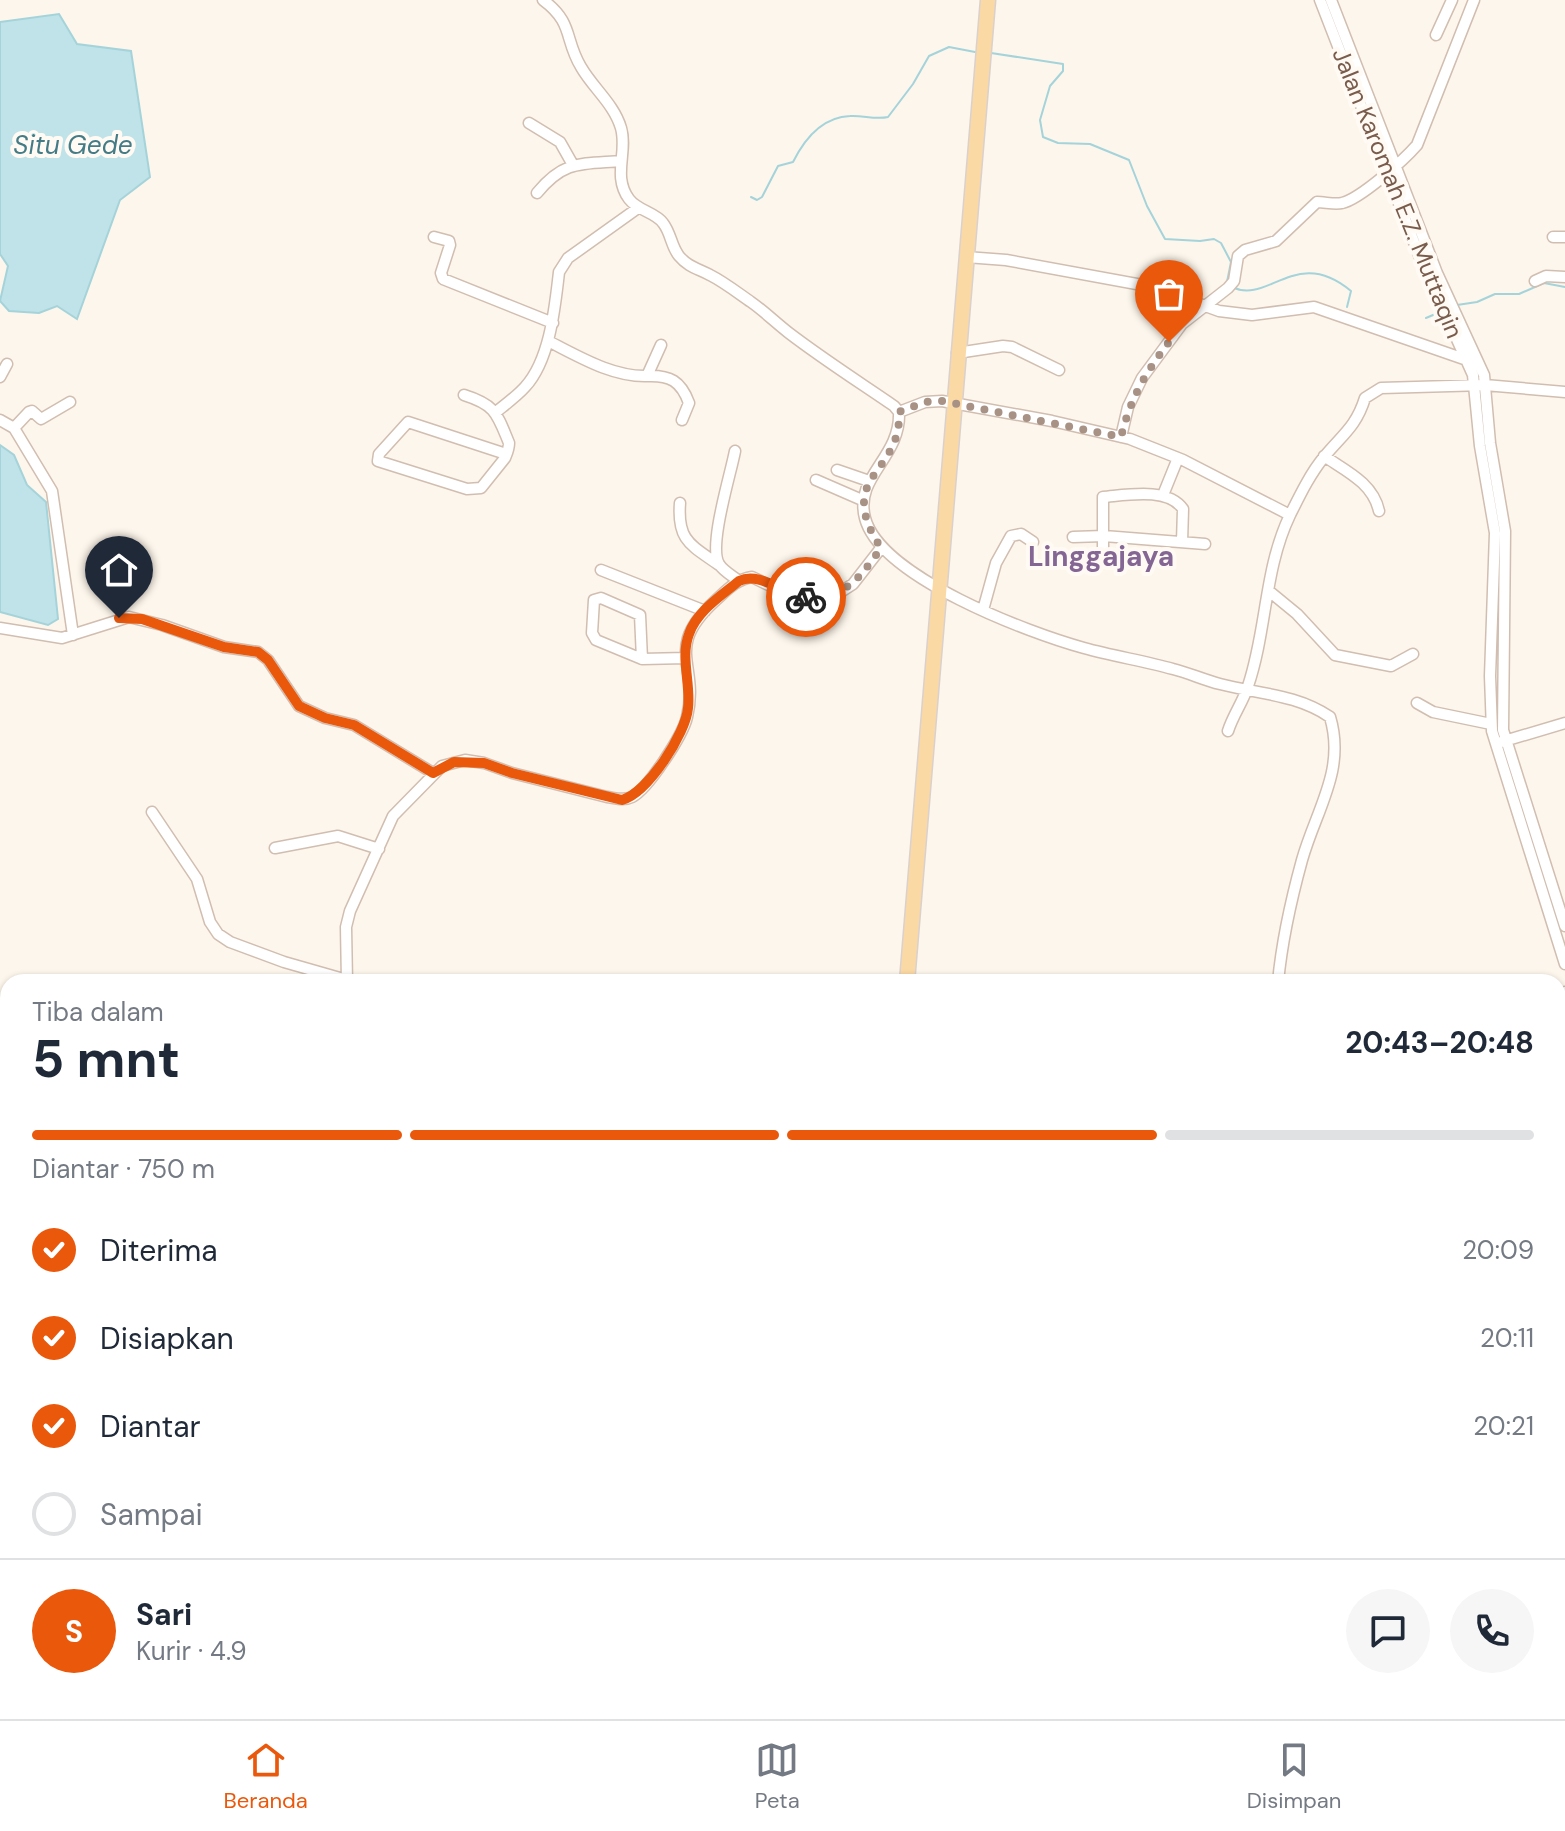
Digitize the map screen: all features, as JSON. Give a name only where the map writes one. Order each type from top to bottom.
[{"type":"main road","points":[[908,974],[988,0]]},
{"type":"street","points":[[543,0],[561,16],[581,69],[617,117],[622,129],[622,187],[638,208],[663,223],[672,245],[689,266],[709,274],[754,304],[788,333],[899,412],[896,439],[869,481],[862,500],[869,531],[881,548],[938,588],[983,610],[1084,648],[1174,669],[1222,685],[1279,695],[1330,717],[1336,736],[1334,776],[1317,813],[1290,903],[1279,974]]},
{"type":"street","name":"Jalan Karomah E.Z. Muttaqin","points":[[1320,0],[1392,169],[1465,359],[1479,385]]},
{"type":"street","name":"Jalan Karomah E.Z. Muttaqin","points":[[1331,0],[1392,169]]},
{"type":"street","points":[[1436,35],[1452,0]]},
{"type":"street","points":[[1121,437],[1128,407],[1142,378],[1182,324],[1231,284],[1238,256],[1245,250],[1276,241],[1317,202],[1341,204],[1357,197],[1417,145],[1474,0]]},
{"type":"street","points":[[529,123],[560,142],[573,165]]},
{"type":"street","points":[[537,193],[554,173],[573,165],[621,161]]},
{"type":"street","points":[[496,412],[527,386],[548,341],[562,265],[638,208]]},
{"type":"street","points":[[434,237],[449,241],[450,245],[441,273],[443,279],[553,323]]},
{"type":"street","points":[[966,257],[1006,260],[1153,287],[1219,311],[1252,315],[1314,307],[1479,364]]},
{"type":"street","points":[[1535,281],[1546,276],[1565,277]]},
{"type":"street","name":"Jalan Karomah E.Z. Muttaqin","points":[[1449,312],[1479,364],[1479,385]]},
{"type":"street","points":[[548,341],[611,369],[635,376],[664,375],[675,380],[684,389],[689,403],[682,420]]},
{"type":"street","points":[[647,376],[661,345]]},
{"type":"street","points":[[957,353],[1012,347],[1059,370]]},
{"type":"street","points":[[0,377],[7,364]]},
{"type":"street","points":[[1228,731],[1247,688],[1278,542],[1313,472],[1360,416],[1365,398],[1381,388],[1479,385],[1565,392]]},
{"type":"street","points":[[1479,385],[1480,446],[1495,533],[1491,724],[1565,964]]},
{"type":"street","points":[[1479,385],[1505,531],[1503,730],[1565,926]]},
{"type":"street","points":[[464,395],[481,400],[496,412],[509,443],[506,454],[481,488],[473,490],[381,462],[377,458],[408,422],[506,454]]},
{"type":"street","points":[[14,428],[29,412],[41,419],[70,402]]},
{"type":"street","points":[[899,412],[925,402],[953,403],[1121,437],[1181,459],[1290,515]]},
{"type":"street","points":[[0,420],[14,428],[54,497],[73,635]]},
{"type":"street","points":[[719,565],[717,540],[724,493],[735,451]]},
{"type":"street","points":[[1324,456],[1366,485],[1379,511]]},
{"type":"street","points":[[1165,496],[1181,459]]},
{"type":"street","points":[[837,470],[869,481]]},
{"type":"street","points":[[816,480],[862,500]]},
{"type":"street","points":[[1103,557],[1103,497],[1165,496],[1181,505],[1182,542]]},
{"type":"street","points":[[680,503],[679,519],[683,536],[739,581]]},
{"type":"street","points":[[983,610],[996,563],[1011,536],[1021,534],[1033,542]]},
{"type":"street","points":[[1073,537],[1104,536],[1205,544]]},
{"type":"street","points":[[347,974],[347,919],[393,816],[433,773],[442,766],[465,760],[607,797],[622,800],[632,797],[651,777],[687,719],[686,641],[690,630],[705,611],[739,581],[752,577],[789,595],[802,597],[839,593],[853,584],[881,548]]},
{"type":"street","points":[[601,570],[705,611]]},
{"type":"street","points":[[1269,591],[1297,614],[1335,655],[1391,666],[1413,654]]},
{"type":"street","points":[[642,659],[640,615],[601,598],[594,600],[592,633],[596,640],[642,659],[686,658]]},
{"type":"street","points":[[0,628],[52,638],[73,635],[129,617],[224,647],[258,652],[268,660],[299,706],[325,718],[354,725],[433,773]]},
{"type":"street","points":[[1417,703],[1433,712],[1491,724]]},
{"type":"street","points":[[1496,743],[1565,723]]},
{"type":"street","points":[[152,812],[197,879],[210,922],[218,934],[230,942],[324,974]]},
{"type":"street","points":[[275,848],[338,836],[379,849]]},
{"type":"water","name":"Situ Gede","points":[[59,14],[77,44],[131,51],[150,177],[120,200],[77,319],[57,306],[39,313],[9,311],[0,301],[8,266],[0,254],[0,22]]},
{"type":"water","points":[[0,445],[14,455],[27,485],[46,502],[58,619],[48,625],[0,612]]},
{"type":"waterway","points":[[751,197],[757,200],[762,197],[778,166],[793,162],[808,138],[823,125],[840,117],[888,117],[929,56],[949,47],[975,52]]},
{"type":"waterway","points":[[991,53],[1063,64],[1063,71],[1050,86],[1040,120],[1043,137],[1058,143],[1090,144],[1129,160],[1147,206],[1165,239],[1214,239],[1221,243],[1231,262],[1227,282]]},
{"type":"waterway","points":[[1232,287],[1258,289],[1299,274],[1314,274],[1332,278],[1351,291],[1347,307]]},
{"type":"waterway","points":[[1457,305],[1477,302],[1495,294],[1519,294],[1544,283],[1565,287]]},
{"type":"waterway","points":[[1426,318],[1440,312]]},
{"type":"way so far","points":[[806,597],[839,593],[853,584],[881,548],[869,531],[862,500],[866,487],[896,439],[899,412],[925,402],[942,401],[1121,437],[1128,407],[1142,378],[1169,342]]},
{"type":"district","name":"Linggajaya","points":[[1101,556]]},
{"type":"route","points":[[119,618],[142,619],[224,647],[258,652],[268,660],[299,706],[325,718],[354,725],[433,773],[442,766],[465,760],[622,800],[632,797],[651,777],[684,727],[689,705],[686,641],[695,620],[746,578],[758,579],[789,595],[806,597]]}]
